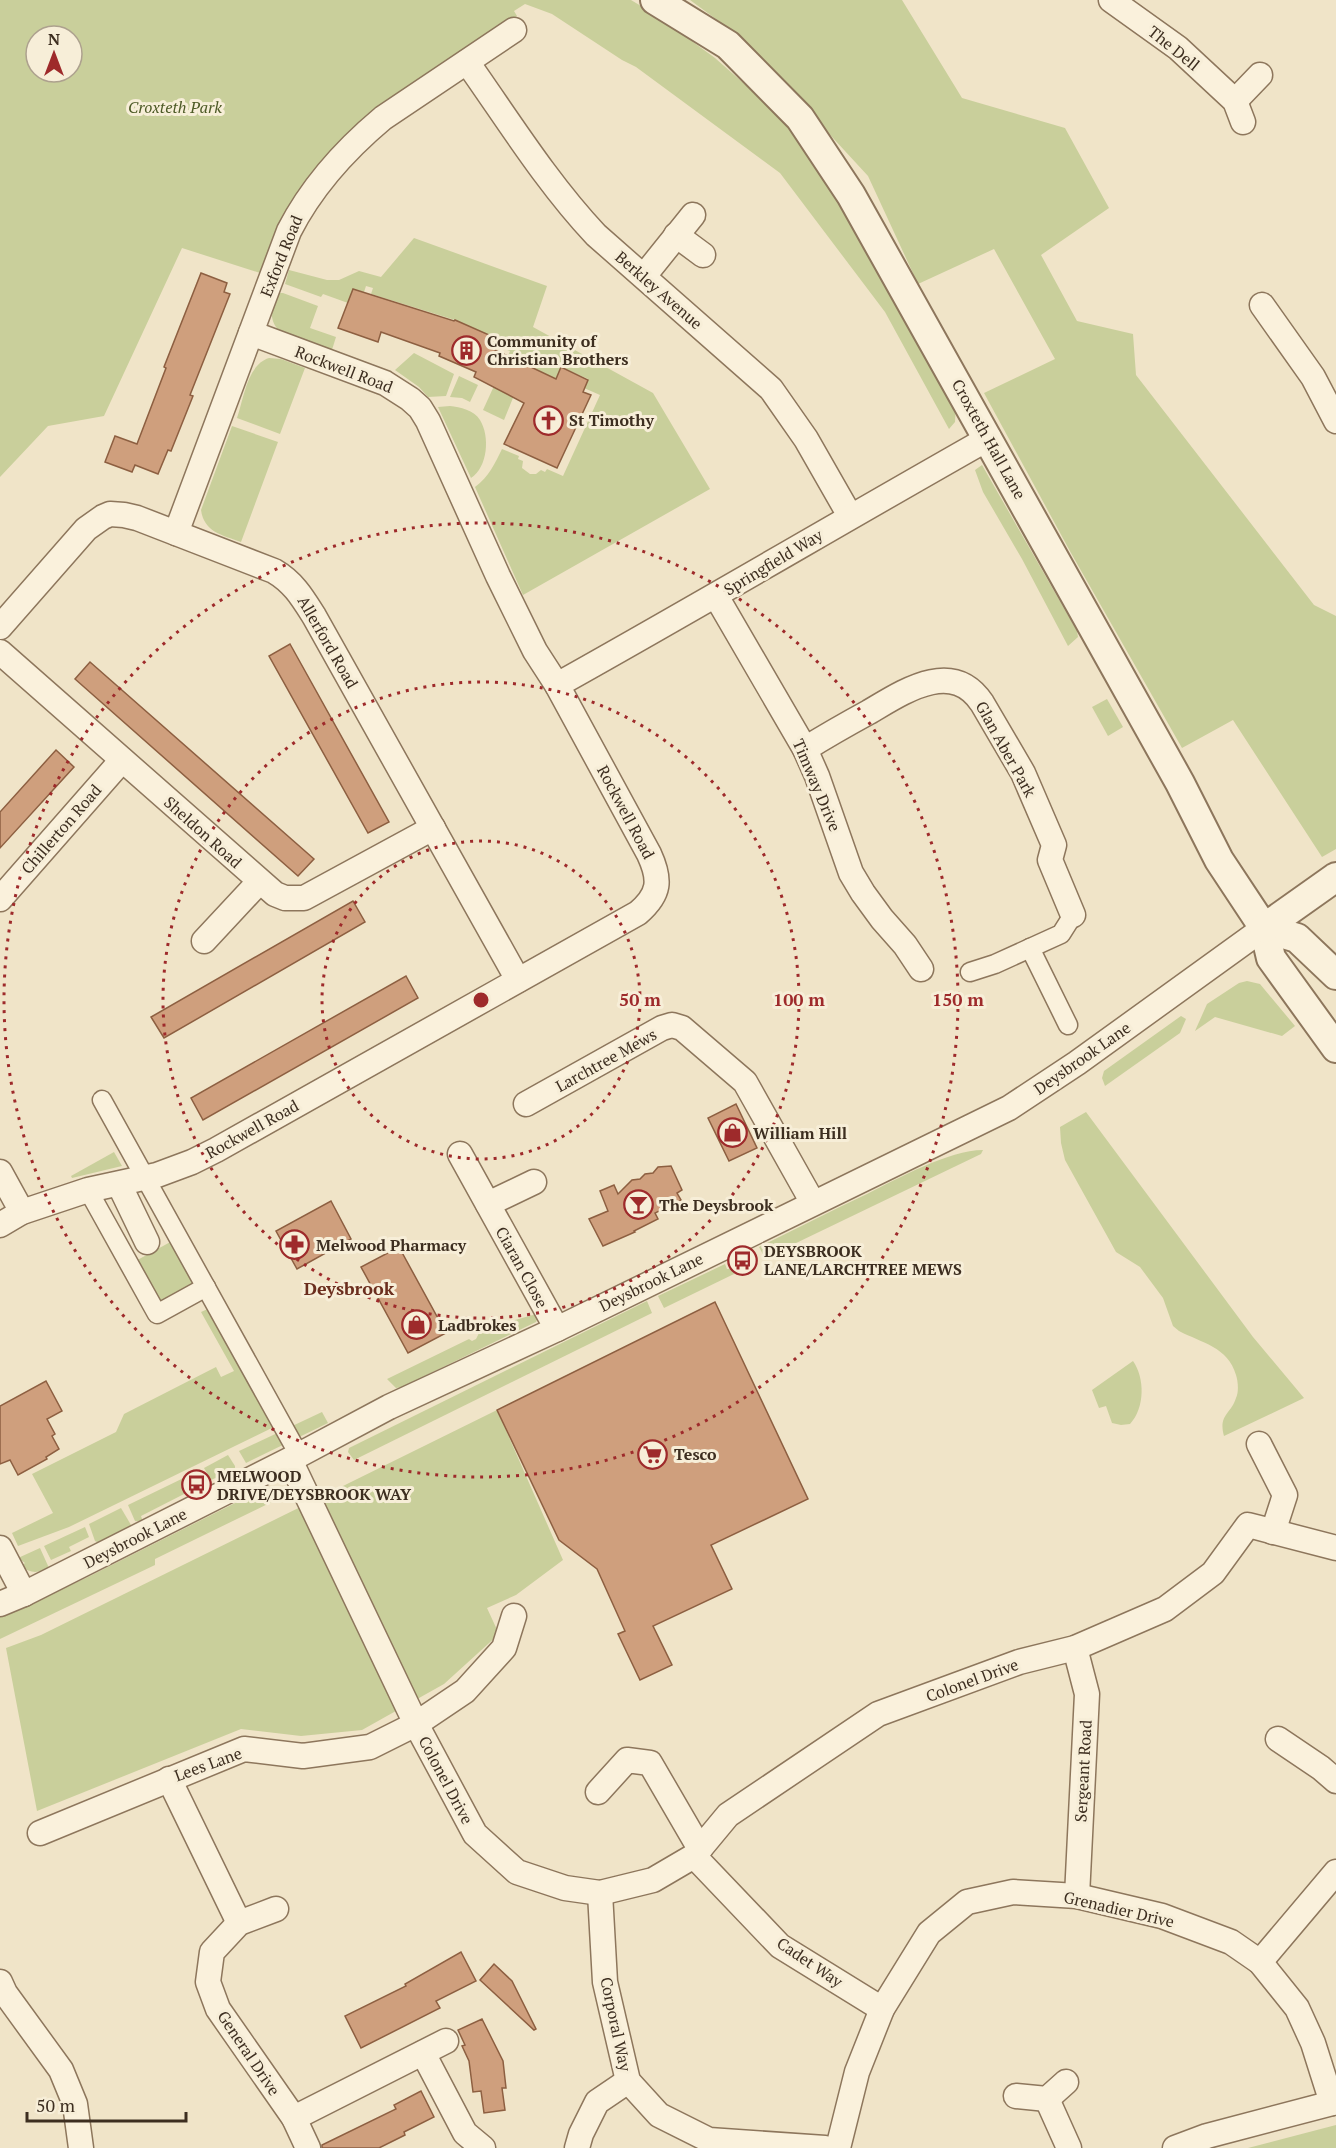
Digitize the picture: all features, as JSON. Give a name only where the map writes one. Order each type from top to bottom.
[{"type":"street","name":"Croxteth Hall Lane","points":[[656,0],[728,45],[800,118],[851,195],[1180,783],[1219,860],[1264,928]]},
{"type":"street","name":"The Dell","points":[[1111,0],[1178,48],[1239,111],[1260,75]]},
{"type":"street","name":"Exford Road","points":[[176,533],[289,231],[300,210],[363,135],[383,118],[514,30]]},
{"type":"street","name":"Berkley Avenue","points":[[467,62],[581,219],[596,235],[771,389],[806,439],[850,516]]},
{"type":"street","points":[[644,276],[693,215]]},
{"type":"street","points":[[676,235],[703,255]]},
{"type":"street","points":[[1262,305],[1313,377],[1336,421]]},
{"type":"street","name":"Rockwell Road","points":[[0,1225],[22,1212],[88,1190],[145,1178],[192,1162],[216,1150],[638,913],[650,903],[656,893],[656,867],[557,685],[535,651],[498,576],[438,439],[420,408],[398,390],[384,383],[251,333]]},
{"type":"street","name":"Springfield Way","points":[[557,685],[716,596],[850,516],[988,438]]},
{"type":"street","name":"Allerford Road","points":[[0,627],[86,529],[110,514],[123,515],[176,533],[287,578],[314,616],[518,980]]},
{"type":"street","name":"Timway Drive","points":[[716,596],[805,749],[817,776],[851,873],[882,919],[905,945],[921,969]]},
{"type":"street","name":"Sheldon Road","points":[[0,652],[275,894],[285,898],[304,898],[433,828]]},
{"type":"street","name":"Glan Aber Park","points":[[805,749],[913,687],[939,681],[965,685],[975,692],[1023,773],[1054,845],[1050,860],[1073,915]]},
{"type":"street","name":"Chillerton Road","points":[[0,899],[122,760]]},
{"type":"street","name":"Deysbrook Lane","points":[[0,1604],[294,1458],[389,1407],[557,1329],[1011,1107],[1077,1063],[1336,877]]},
{"type":"street","points":[[204,941],[259,882]]},
{"type":"street","points":[[970,972],[995,964],[1061,934],[1073,915]]},
{"type":"street","points":[[1336,975],[1297,938],[1264,928],[1271,958],[1336,1048]]},
{"type":"street","points":[[1030,948],[1068,1025]]},
{"type":"street","points":[[1316,1021],[1317,1010],[1322,999],[1336,991]]},
{"type":"street","name":"Larchtree Mews","points":[[526,1104],[662,1028],[672,1025],[682,1028],[745,1082],[813,1203]]},
{"type":"street","points":[[102,1100],[206,1287],[294,1458]]},
{"type":"street","name":"Ciaran Close","points":[[460,1154],[557,1329]]},
{"type":"street","points":[[0,1172],[22,1212]]},
{"type":"street","points":[[488,1204],[534,1182]]},
{"type":"street","points":[[120,1184],[147,1242]]},
{"type":"street","points":[[88,1190],[157,1314],[206,1287]]},
{"type":"street","points":[[1259,1444],[1285,1495],[1273,1532],[1336,1548]]},
{"type":"street","name":"Colonel Drive","points":[[294,1458],[416,1724],[475,1834],[517,1872],[565,1888],[600,1893],[653,1880],[697,1853],[728,1815],[878,1714],[1019,1662],[1075,1648],[1166,1609],[1213,1573],[1248,1525],[1273,1532]]},
{"type":"street","points":[[0,1548],[24,1594]]},
{"type":"street","name":"Colonel Drive","points":[[416,1724],[465,1691],[504,1648],[514,1616]]},
{"type":"street","name":"Sergeant Road","points":[[1075,1648],[1088,1694],[1077,1896]]},
{"type":"street","name":"Lees Lane","points":[[40,1833],[244,1749],[303,1756],[370,1747],[416,1724]]},
{"type":"street","points":[[1278,1739],[1336,1781]]},
{"type":"street","points":[[598,1792],[627,1760],[650,1763],[697,1853]]},
{"type":"street","points":[[169,1779],[239,1923]]},
{"type":"street","name":"Cadet Way","points":[[697,1853],[780,1946],[882,2009]]},
{"type":"street","points":[[1260,1962],[1336,1872]]},
{"type":"street","name":"Grenadier Drive","points":[[838,2148],[857,2072],[882,2009],[928,1933],[967,1902],[1013,1892],[1077,1896],[1162,1916],[1231,1942],[1260,1962],[1297,2008],[1313,2043],[1334,2103],[1207,2136],[1174,2148]]},
{"type":"street","name":"Corporal Way","points":[[600,1893],[605,1982],[628,2081],[659,2115],[709,2140],[825,2148]]},
{"type":"street","name":"General Drive","points":[[276,1909],[239,1923],[212,1952],[208,1982],[218,2009],[294,2118],[308,2148]]},
{"type":"street","points":[[2,1991],[61,2070],[75,2104],[81,2148]]},
{"type":"street","points":[[294,2118],[446,2041]]},
{"type":"street","points":[[423,2053],[465,2133],[483,2148]]},
{"type":"street","points":[[577,2148],[581,2134],[597,2102],[628,2081]]},
{"type":"street","points":[[1016,2096],[1047,2099],[1066,2082]]},
{"type":"street","points":[[1047,2099],[1069,2148]]},
{"type":"green space","name":"Croxteth Park","points":[[0,0],[631,0],[656,15],[715,58],[783,118],[814,156],[901,315],[956,404],[955,422],[949,429],[885,312],[780,173],[636,67],[552,14],[525,4],[514,11],[517,16],[364,122],[263,274],[182,248],[104,416],[48,426],[0,477]]},
{"type":"green space","points":[[690,0],[902,0],[962,98],[1065,128],[1109,208],[1041,255],[1077,321],[1133,334],[1136,375],[1314,605],[1336,616],[1336,849],[1322,857],[1233,720],[1182,748],[1071,553],[984,393],[1055,359],[994,249],[918,284],[868,176],[739,36]]},
{"type":"green space","points":[[414,238],[547,286],[533,327],[653,393],[710,489],[523,595],[475,487],[488,474],[502,449],[519,456],[518,459],[523,461],[522,468],[530,474],[536,474],[541,470],[545,472],[547,469],[563,476],[600,395],[584,388],[588,379],[561,367],[556,379],[508,356],[510,351],[493,345],[495,338],[455,320],[371,294],[373,288],[366,286],[364,292],[353,289],[348,303],[323,294],[321,297],[285,284],[289,270],[327,280],[339,280],[359,271],[381,277]]},
{"type":"green space","points":[[275,293],[283,293],[318,306],[310,328],[336,337],[331,353],[294,341],[277,329],[273,320],[272,308]]},
{"type":"green space","points":[[414,353],[454,374],[446,396],[428,397],[419,387],[395,370]]},
{"type":"green space","points":[[269,358],[281,359],[305,368],[280,434],[237,418],[251,375],[262,362]]},
{"type":"green space","points":[[459,376],[478,385],[470,402],[462,398],[450,397]]},
{"type":"green space","points":[[494,386],[517,388],[504,420],[483,410]]},
{"type":"green space","points":[[450,406],[471,411],[483,427],[486,451],[481,467],[471,478],[438,407]]},
{"type":"green space","points":[[232,426],[278,442],[241,542],[221,535],[210,528],[201,510]]},
{"type":"green space","points":[[982,465],[1077,631],[1078,637],[1068,646],[983,492],[975,470]]},
{"type":"green space","points":[[1107,699],[1123,727],[1108,736],[1092,707]]},
{"type":"green space","points":[[1247,981],[1260,984],[1295,1026],[1282,1036],[1215,1017],[1195,1031],[1207,1004],[1239,983]]},
{"type":"green space","points":[[1181,1016],[1186,1019],[1180,1033],[1105,1086],[1102,1078],[1104,1071]]},
{"type":"green space","points":[[1086,1112],[1253,1337],[1304,1398],[1224,1436],[1224,1419],[1238,1393],[1236,1375],[1232,1366],[1221,1352],[1173,1326],[1163,1298],[1140,1267],[1116,1252],[1065,1160],[1060,1127]]},
{"type":"green space","points":[[983,1150],[981,1154],[765,1258],[759,1247],[924,1166],[969,1151]]},
{"type":"green space","points":[[114,1152],[122,1166],[72,1178],[71,1176]]},
{"type":"green space","points":[[174,1240],[201,1286],[161,1309],[132,1263]]},
{"type":"green space","points":[[725,1264],[727,1269],[732,1269],[734,1274],[664,1308],[658,1296]]},
{"type":"green space","points":[[647,1301],[652,1313],[354,1460],[348,1452],[349,1448]]},
{"type":"green space","points":[[212,1307],[278,1425],[69,1527],[18,1546],[12,1533],[53,1513],[32,1474],[116,1432],[124,1414],[216,1367],[221,1377],[234,1371],[201,1312]]},
{"type":"green space","points":[[540,1313],[536,1322],[402,1387],[396,1388],[387,1379],[469,1339],[472,1341],[479,1333],[494,1326]]},
{"type":"green space","points":[[1133,1361],[1140,1376],[1141,1402],[1130,1424],[1112,1423],[1106,1406],[1099,1408],[1092,1390]]},
{"type":"green space","points":[[497,1410],[563,1560],[516,1595],[487,1608],[499,1634],[444,1684],[362,1730],[301,1736],[241,1729],[37,1811],[6,1648],[41,1635]]},
{"type":"green space","points":[[322,1412],[328,1423],[246,1463],[239,1451]]},
{"type":"green space","points":[[228,1455],[235,1469],[211,1480],[204,1468]]},
{"type":"green space","points":[[198,1471],[201,1476],[185,1484],[188,1492],[141,1516],[143,1522],[135,1521],[128,1505]]},
{"type":"green space","points":[[271,1490],[286,1495],[155,1559],[155,1565],[0,1639],[0,1617],[86,1578],[259,1491]]},
{"type":"green space","points":[[121,1508],[131,1525],[130,1528],[99,1543],[95,1541],[89,1524]]},
{"type":"green space","points":[[85,1527],[89,1537],[69,1547],[71,1551],[51,1560],[44,1546]]},
{"type":"green space","points":[[40,1548],[49,1568],[35,1572],[21,1566],[25,1563],[18,1558]]},
{"type":"green space","points":[[1336,2125],[1336,2148],[1248,2148]]},
{"type":"building","points":[[201,273],[227,283],[224,292],[230,294],[190,395],[193,396],[171,451],[168,450],[158,474],[135,465],[132,472],[105,462],[115,436],[137,444]]},
{"type":"building","points":[[353,289],[455,320],[496,338],[491,348],[556,379],[561,367],[588,380],[583,392],[591,395],[557,468],[504,444],[524,403],[474,377],[476,372],[439,356],[440,353],[381,332],[378,342],[338,328]]},
{"type":"building","points":[[290,644],[389,822],[368,833],[269,656]]},
{"type":"building","points":[[90,662],[314,859],[298,876],[75,679]]},
{"type":"building","points":[[56,750],[74,767],[0,848],[0,812]]},
{"type":"building","points":[[353,901],[365,922],[164,1038],[151,1017]]},
{"type":"building","points":[[406,976],[418,998],[203,1120],[191,1098]]},
{"type":"building","name":"William Hill","points":[[736,1104],[757,1148],[729,1161],[708,1118]]},
{"type":"building","name":"The Deysbrook","points":[[671,1166],[682,1190],[677,1193],[681,1200],[655,1213],[658,1219],[603,1246],[589,1219],[608,1211],[600,1191],[614,1185],[618,1194],[632,1180],[653,1173],[658,1167]]},
{"type":"building","points":[[331,1201],[351,1239],[297,1269],[276,1231]]},
{"type":"building","points":[[399,1247],[446,1333],[408,1353],[361,1267]]},
{"type":"building","name":"Tesco","points":[[715,1302],[808,1499],[711,1545],[732,1589],[653,1626],[672,1665],[640,1680],[618,1634],[625,1631],[597,1569],[559,1540],[497,1410]]},
{"type":"building","points":[[46,1381],[62,1411],[47,1419],[55,1434],[52,1436],[59,1449],[46,1457],[47,1459],[18,1475],[10,1460],[0,1464],[0,1406]]},
{"type":"building","points":[[461,1952],[476,1981],[436,2001],[440,2008],[361,2048],[345,2016],[406,1986],[405,1984]]},
{"type":"building","points":[[494,1964],[512,1981],[536,2029],[534,2030],[480,1980]]},
{"type":"building","points":[[482,2019],[503,2061],[506,2088],[502,2088],[505,2110],[484,2113],[481,2091],[473,2092],[469,2061],[458,2030]]},
{"type":"building","points":[[421,2091],[434,2117],[404,2132],[405,2135],[379,2148],[322,2148],[322,2145],[396,2109],[394,2105]]},
{"type":"place","name":"Community of Christian Brothers","points":[[466,350]]},
{"type":"place","name":"St Timothy","points":[[548,420]]},
{"type":"place","name":"William Hill","points":[[732,1133]]},
{"type":"place","name":"The Deysbrook","points":[[638,1205]]},
{"type":"place","name":"Melwood Pharmacy","points":[[295,1245]]},
{"type":"place","name":"DEYSBROOK LANE/LARCHTREE MEWS","points":[[743,1260]]},
{"type":"place","name":"Ladbrokes","points":[[417,1325]]},
{"type":"place","name":"Tesco","points":[[653,1454]]},
{"type":"place","name":"MELWOOD DRIVE/DEYSBROOK WAY","points":[[196,1485]]},
{"type":"district","name":"Deysbrook","points":[[349,1289]]}]
